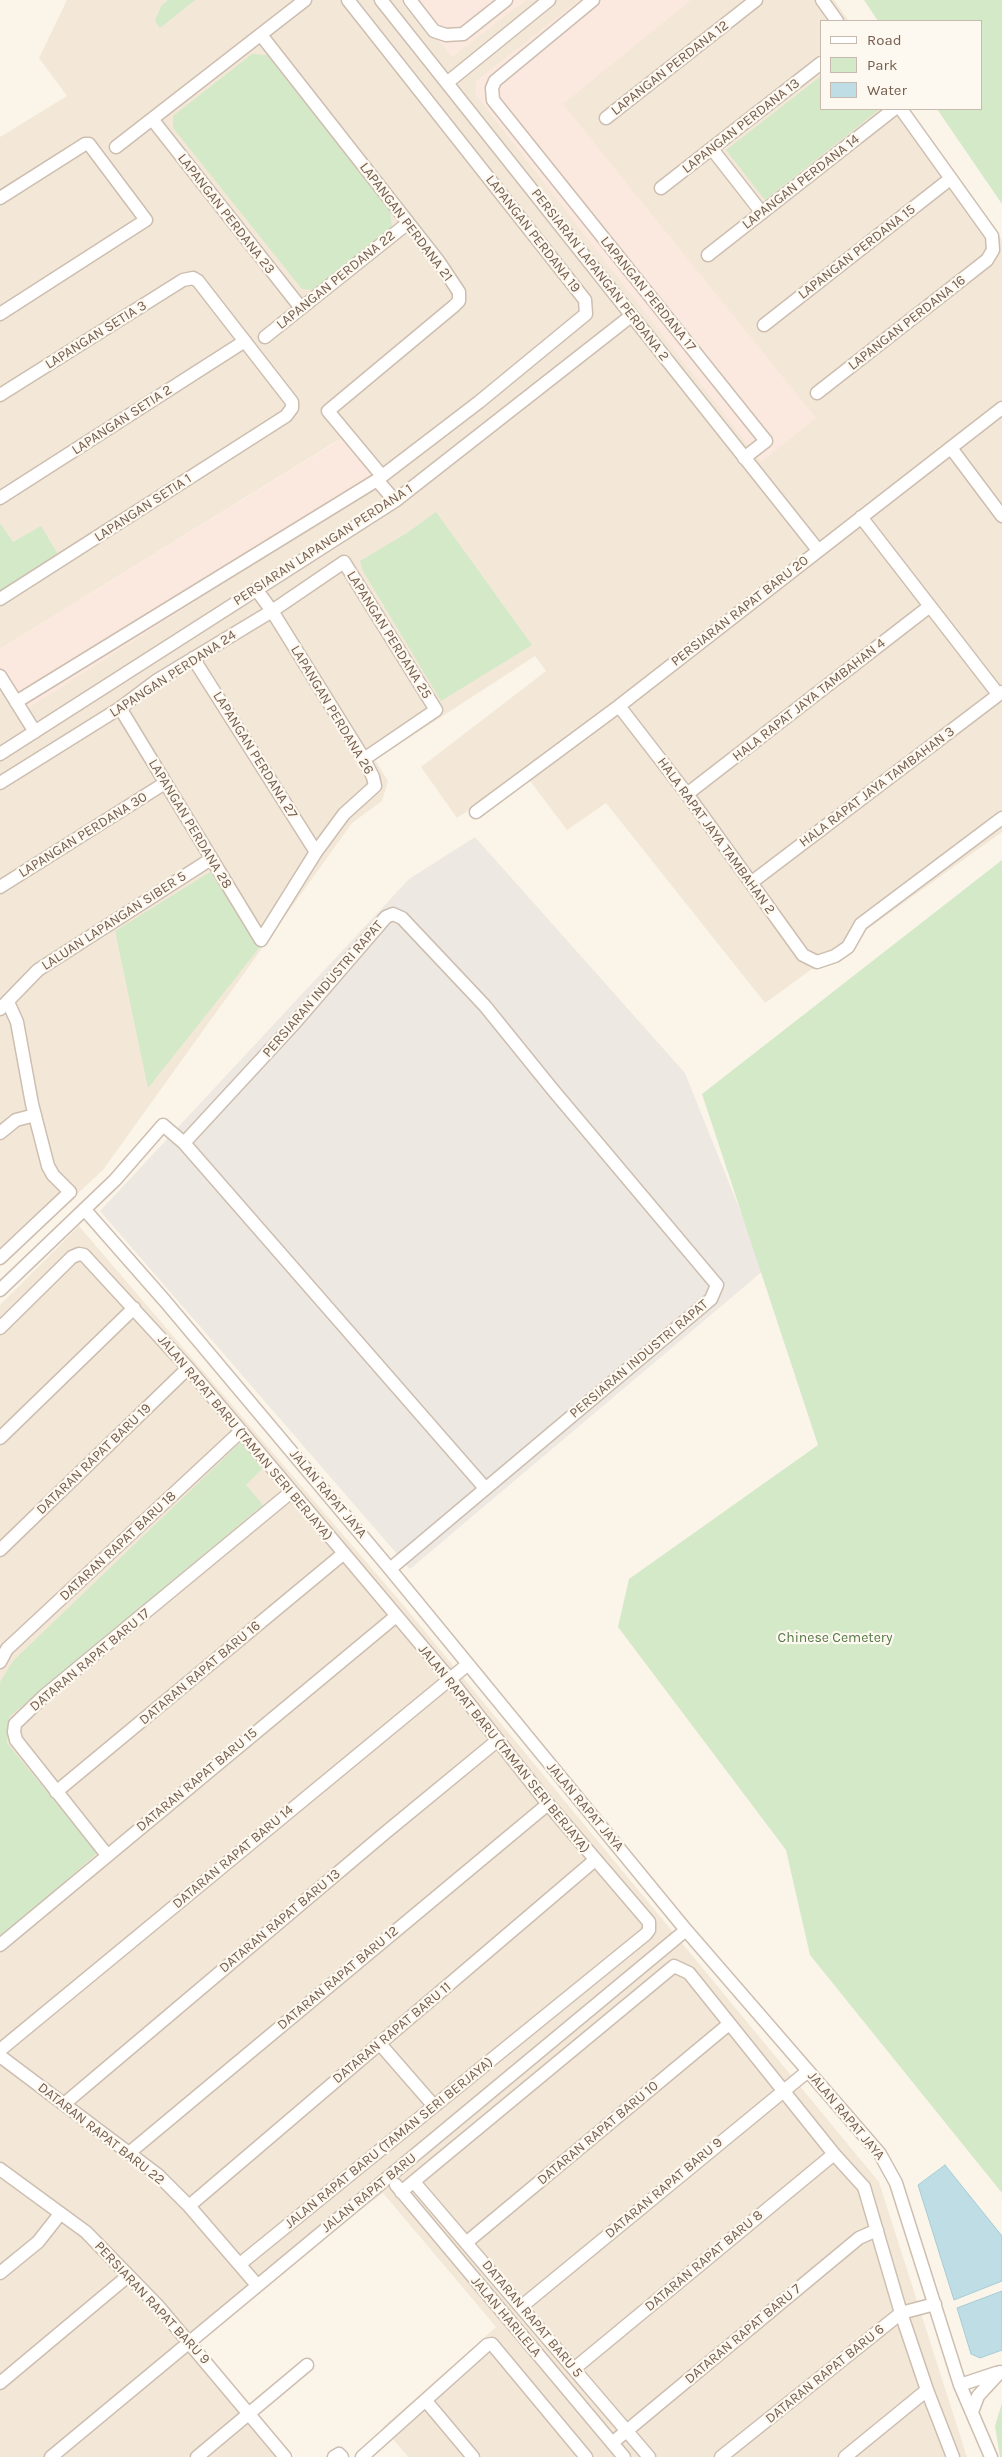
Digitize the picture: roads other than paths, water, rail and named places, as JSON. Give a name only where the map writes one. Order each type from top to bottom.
[{"type":"street","points":[[116,147],[305,0]]},
{"type":"street","name":"LAPANGAN PERDANA 19","points":[[348,0],[585,300],[586,307],[586,314],[582,319],[379,478]]},
{"type":"street","name":"PERSIARAN LAPANGAN PERDANA 2","points":[[382,0],[818,550]]},
{"type":"street","points":[[413,4],[434,31],[446,35],[463,34],[506,0]]},
{"type":"street","points":[[448,82],[549,0]]},
{"type":"street","name":"LAPANGAN PERDANA 17","points":[[593,0],[495,82],[492,88],[493,100],[766,441],[744,458]]},
{"type":"street","name":"LAPANGAN PERDANA 12","points":[[606,118],[756,0]]},
{"type":"street","points":[[822,0],[836,20]]},
{"type":"street","name":"LAPANGAN PERDANA 21","points":[[260,35],[439,262],[459,292],[459,301],[328,411],[379,478]]},
{"type":"street","name":"LAPANGAN PERDANA 13","points":[[661,188],[820,64]]},
{"type":"street","name":"LAPANGAN PERDANA 14","points":[[708,255],[893,110]]},
{"type":"street","points":[[902,110],[950,179]]},
{"type":"street","name":"LAPANGAN PERDANA 23","points":[[152,119],[302,308]]},
{"type":"street","points":[[0,198],[85,144],[89,144],[146,220],[0,314]]},
{"type":"street","points":[[712,149],[762,213]]},
{"type":"street","name":"LAPANGAN PERDANA 16","points":[[817,393],[987,260],[993,250],[992,236],[950,179]]},
{"type":"street","name":"LAPANGAN PERDANA 15","points":[[764,325],[950,179]]},
{"type":"street","name":"LAPANGAN PERDANA 22","points":[[265,337],[408,222]]},
{"type":"street","name":"LAPANGAN SETIA 3","points":[[0,394],[183,280],[193,278],[198,282],[245,341]]},
{"type":"street","name":"PERSIARAN LAPANGAN PERDANA 1","points":[[0,754],[395,501],[631,316]]},
{"type":"street","name":"LAPANGAN SETIA 1","points":[[0,599],[286,416],[292,408],[292,402],[245,341]]},
{"type":"street","name":"LAPANGAN SETIA 2","points":[[0,498],[245,341]]},
{"type":"street","name":"PERSIARAN RAPAT BARU 20","points":[[476,812],[619,706],[1002,408]]},
{"type":"street","points":[[951,448],[1002,516]]},
{"type":"street","points":[[16,702],[379,478],[395,501]]},
{"type":"street","points":[[862,517],[1000,693]]},
{"type":"street","name":"LAPANGAN PERDANA 24","points":[[0,783],[120,708],[193,658],[272,611],[344,562]]},
{"type":"street","name":"LAPANGAN PERDANA 25","points":[[344,562],[436,710],[364,759]]},
{"type":"street","name":"LAPANGAN PERDANA 26","points":[[256,590],[272,611],[364,759],[373,777],[375,786],[344,814],[316,852]]},
{"type":"street","name":"HALA RAPAT JAYA TAMBAHAN 4","points":[[687,794],[930,606]]},
{"type":"street","name":"LAPANGAN PERDANA 27","points":[[193,658],[316,852]]},
{"type":"street","points":[[0,676],[35,732]]},
{"type":"street","name":"HALA RAPAT JAYA TAMBAHAN 3","points":[[752,882],[1000,693]]},
{"type":"street","name":"HALA RAPAT JAYA TAMBAHAN 2","points":[[619,706],[687,794],[803,955],[816,962],[835,956],[848,947],[861,924],[1002,818]]},
{"type":"street","name":"LAPANGAN PERDANA 28","points":[[120,708],[261,940],[316,852]]},
{"type":"street","name":"LAPANGAN PERDANA 30","points":[[0,887],[165,783]]},
{"type":"street","name":"LALUAN LAPANGAN SIBER 5","points":[[4,1006],[38,970],[211,859]]},
{"type":"street","name":"PERSIARAN INDUSTRI RAPAT","points":[[184,1143],[292,1026],[386,917],[393,914],[402,918],[485,1006],[717,1285],[711,1299],[390,1569]]},
{"type":"street","points":[[0,1258],[70,1192],[53,1175],[48,1166],[35,1115],[17,1022],[4,1006]]},
{"type":"street","points":[[0,1134],[16,1120],[35,1115]]},
{"type":"street","points":[[0,1290],[115,1180],[163,1125],[184,1143],[485,1488]]},
{"type":"street","name":"JALAN RAPAT JAYA","points":[[85,1210],[165,1301],[390,1569],[686,1930],[858,2126],[890,2170],[960,2385],[990,2457]]},
{"type":"street","name":"JALAN RAPAT BARU (TAMAN SERI BERJAYA)","points":[[0,1328],[72,1257],[78,1254],[84,1255],[188,1368],[448,1678],[548,1804],[648,1922],[650,1930],[240,2264]]},
{"type":"street","points":[[0,1438],[134,1308]]},
{"type":"street","name":"DATARAN RAPAT BARU 19","points":[[0,1550],[188,1368]]},
{"type":"street","name":"DATARAN RAPAT BARU 18","points":[[0,1662],[8,1649],[240,1432]]},
{"type":"street","name":"DATARAN RAPAT BARU 17","points":[[107,1855],[16,1740],[14,1732],[16,1724],[44,1696],[291,1492]]},
{"type":"street","name":"DATARAN RAPAT BARU 16","points":[[56,1792],[343,1554]]},
{"type":"street","name":"DATARAN RAPAT BARU 15","points":[[0,1945],[395,1617]]},
{"type":"street","name":"DATARAN RAPAT BARU 14","points":[[0,2050],[448,1678],[467,1665]]},
{"type":"street","name":"DATARAN RAPAT BARU 13","points":[[64,2104],[498,1740]]},
{"type":"street","name":"DATARAN RAPAT BARU 12","points":[[129,2153],[548,1804]]},
{"type":"street","name":"DATARAN RAPAT BARU 11","points":[[189,2206],[596,1860]]},
{"type":"street","name":"JALAN RAPAT BARU","points":[[51,2457],[686,1930]]},
{"type":"street","name":"JALAN RAPAT BARU","points":[[401,2192],[674,1966],[688,1973],[729,2024]]},
{"type":"street","points":[[729,2024],[834,2154],[864,2187],[901,2313],[927,2390],[953,2457]]},
{"type":"street","name":"DATARAN RAPAT BARU 10","points":[[467,2242],[729,2024]]},
{"type":"street","points":[[380,2044],[434,2106]]},
{"type":"street","name":"DATARAN RAPAT BARU 22","points":[[0,2056],[158,2175],[189,2206],[257,2285]]},
{"type":"street","name":"DATARAN RAPAT BARU 9","points":[[522,2306],[782,2090],[808,2071]]},
{"type":"street","name":"DATARAN RAPAT BARU 8","points":[[575,2368],[834,2154]]},
{"type":"street","name":"PERSIARAN RAPAT BARU 9","points":[[1,2171],[86,2232],[189,2341],[285,2457]]},
{"type":"street","name":"JALAN HARILELA","points":[[389,2177],[624,2457]]},
{"type":"street","name":"DATARAN RAPAT BARU 5","points":[[414,2182],[575,2368],[649,2457]]},
{"type":"street","points":[[0,2272],[38,2242],[60,2214]]},
{"type":"street","name":"DATARAN RAPAT BARU 7","points":[[612,2443],[859,2238],[877,2230]]},
{"type":"street","points":[[0,2383],[128,2276]]},
{"type":"street","name":"DATARAN RAPAT BARU 6","points":[[721,2457],[901,2313],[935,2304]]},
{"type":"street","points":[[362,2457],[487,2346],[492,2344],[586,2457]]},
{"type":"street","points":[[197,2457],[307,2365]]},
{"type":"street","points":[[960,2385],[1001,2372]]},
{"type":"street","points":[[972,2412],[978,2396],[1001,2372]]},
{"type":"street","points":[[845,2457],[927,2390]]},
{"type":"street","points":[[426,2401],[473,2457]]},
{"type":"street","points":[[334,2457],[339,2454],[342,2457]]},
{"type":"water","points":[[945,2165],[1002,2236],[1002,2281],[954,2300],[918,2185]]},
{"type":"water","points":[[1002,2291],[1002,2350],[980,2358],[971,2354],[957,2308]]},
{"type":"park label","name":"Chinese Cemetery","points":[[835,1638]]}]
